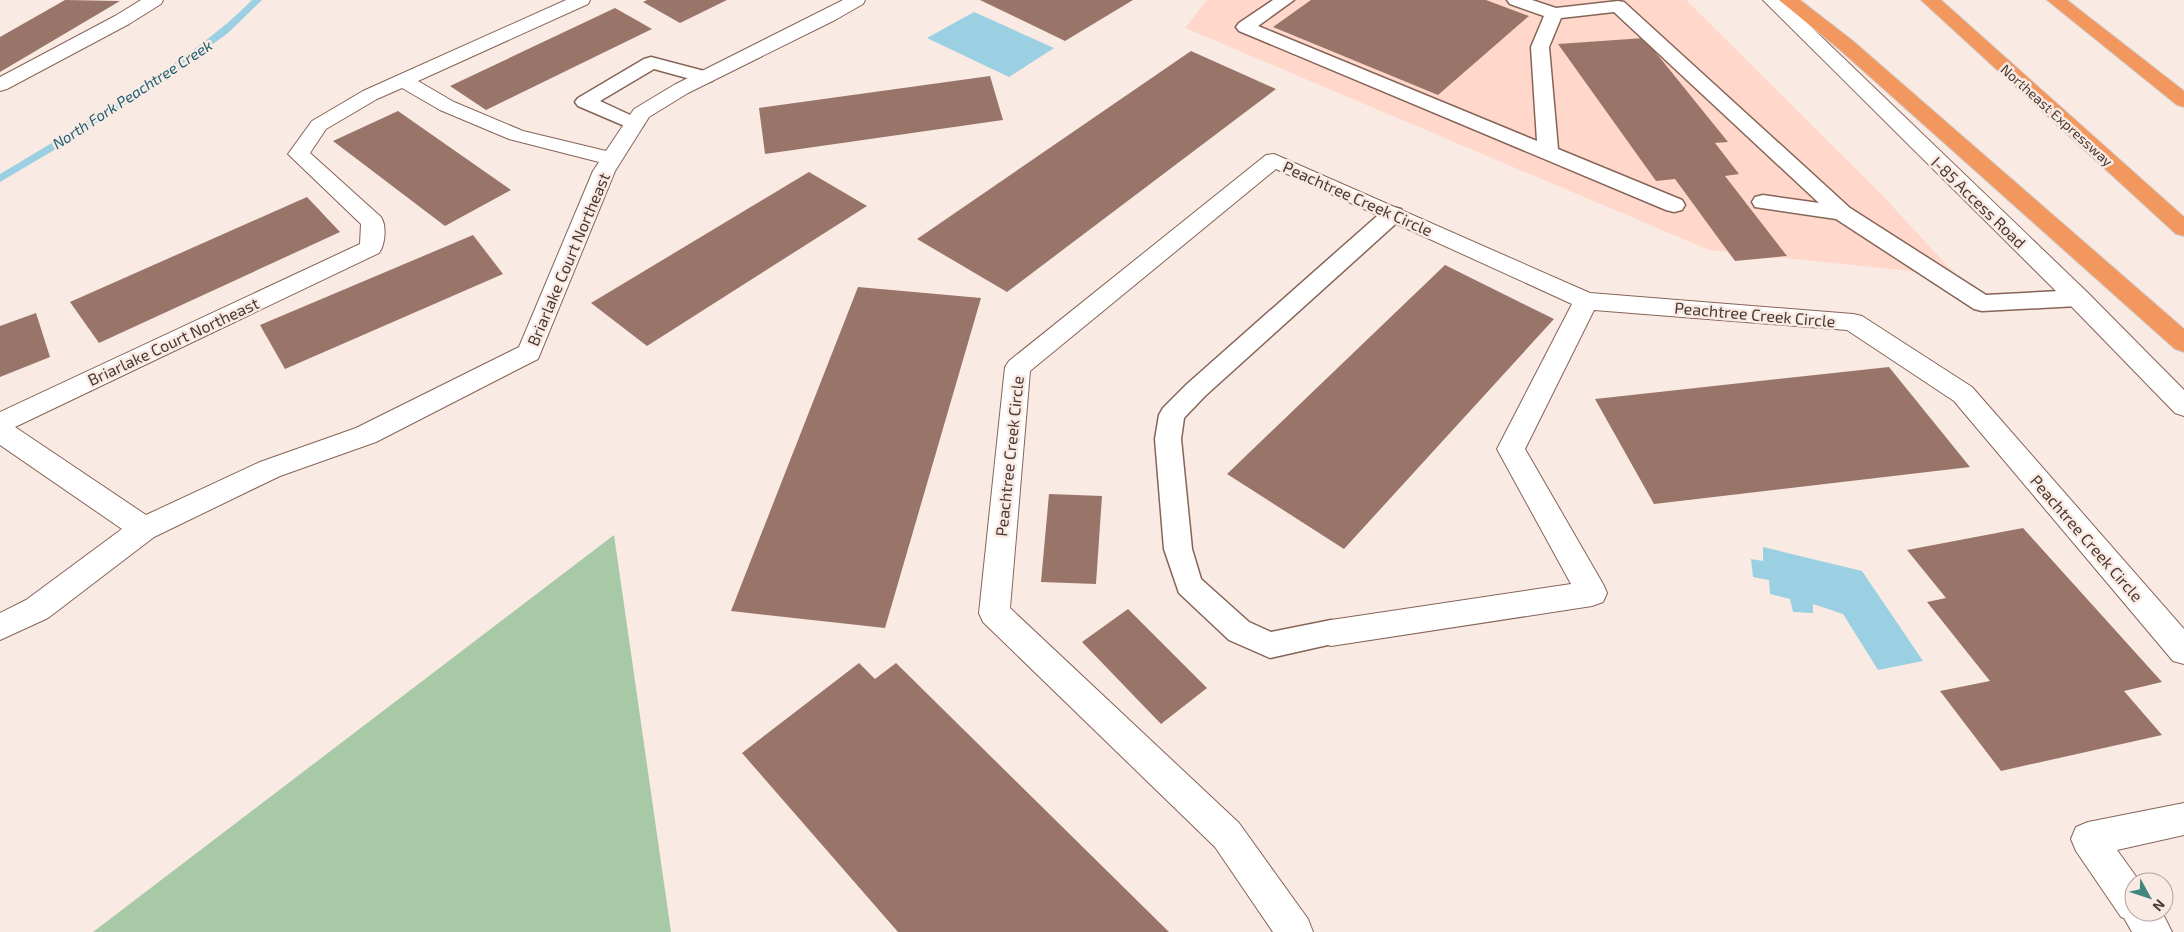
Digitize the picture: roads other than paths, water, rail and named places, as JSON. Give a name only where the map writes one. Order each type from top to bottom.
[{"type":"highway","points":[[1788,0],[1846,45],[2184,343]]},
{"type":"highway","name":"Northeast Expressway","points":[[1930,0],[2184,229]]},
{"type":"highway","points":[[2056,0],[2184,101]]},
{"type":"street","points":[[0,85],[122,20],[154,0]]},
{"type":"street","name":"Briarlake Court Northeast","points":[[0,422],[371,248],[373,222],[300,154],[319,125],[370,95],[581,0]]},
{"type":"street","name":"Briarlake Court Northeast","points":[[0,627],[37,609],[144,529],[270,469],[366,435],[529,353],[604,171],[641,113],[705,77],[828,16],[856,0]]},
{"type":"street","name":"I-85 Access Road","points":[[1772,0],[2078,298],[2184,406]]},
{"type":"street","points":[[402,80],[448,106],[516,135],[612,158]]},
{"type":"street","name":"Peachtree Creek Circle","points":[[1295,932],[1227,835],[994,613],[1018,367],[1274,160],[1586,301],[1853,322],[1962,394],[2184,651]]},
{"type":"street","points":[[1331,633],[1592,593],[1511,449],[1586,301]]},
{"type":"street","points":[[0,431],[144,529]]},
{"type":"street","points":[[2124,890],[2088,839],[2184,819]]},
{"type":"lane","points":[[1285,0],[1245,27],[1674,205]]},
{"type":"lane","points":[[1516,0],[1554,14],[1618,6],[1842,213],[1982,303],[2078,298]]},
{"type":"lane","points":[[1548,153],[1540,47],[1554,14]]},
{"type":"lane","points":[[634,124],[586,102],[651,63],[705,77]]},
{"type":"lane","points":[[1763,202],[1842,213]]},
{"type":"lane","points":[[1331,633],[1270,645],[1239,630],[1189,586],[1178,549],[1168,439],[1172,415],[1196,390],[1393,214]]},
{"type":"water","points":[[974,12],[1054,48],[1009,77],[927,38]]},
{"type":"water","points":[[1763,547],[1862,571],[1923,661],[1878,670],[1843,614],[1813,604],[1813,613],[1793,612],[1790,599],[1770,594],[1769,580],[1753,577],[1751,559],[1763,561]]},
{"type":"waterway","name":"North Fork Peachtree Creek","points":[[0,179],[83,128],[165,74],[224,31],[257,0]]}]
